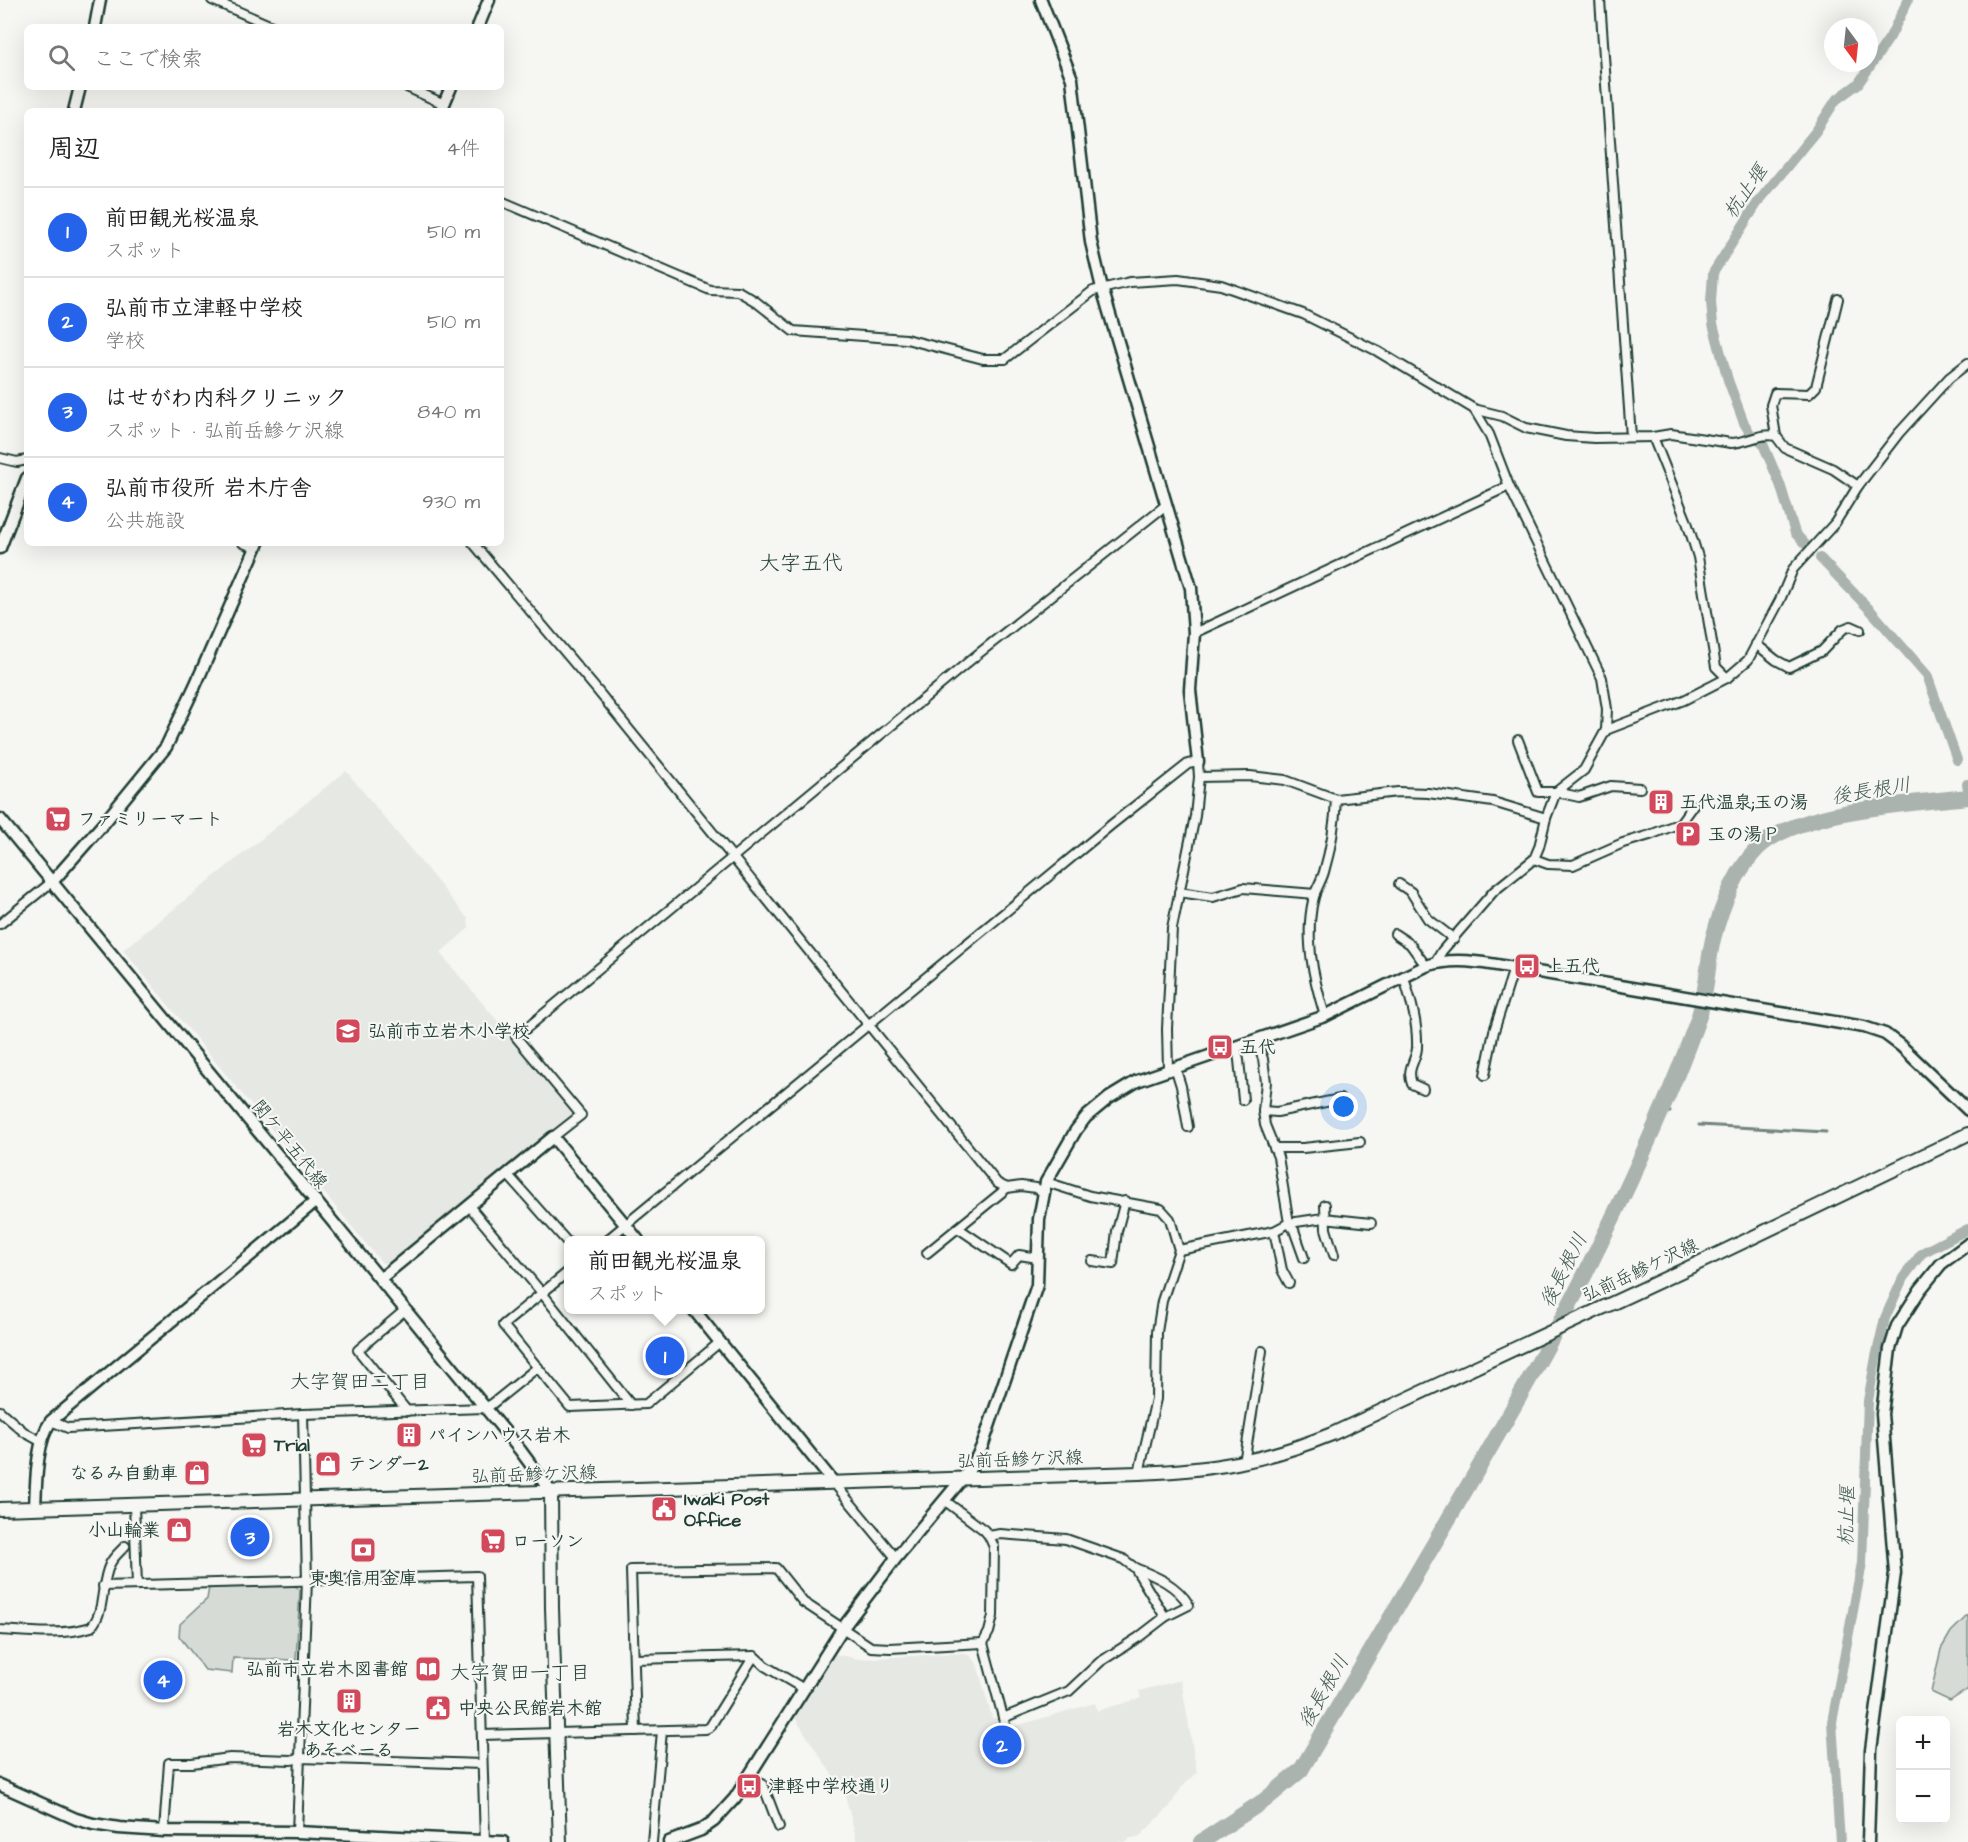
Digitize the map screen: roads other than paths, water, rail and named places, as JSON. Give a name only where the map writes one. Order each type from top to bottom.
[{"type":"main road","name":"弘前岳鰺ケ沢線","points":[[0,1509],[1139,1473],[1199,1470],[1244,1463],[1280,1454],[1324,1437],[1607,1306],[1968,1134]]},
{"type":"main road","points":[[551,1492],[560,1842]]},
{"type":"street","points":[[96,24],[100,0]]},
{"type":"street","points":[[212,0],[267,24]]},
{"type":"street","points":[[479,24],[489,0]]},
{"type":"street","points":[[1041,0],[1072,79],[1089,231],[1102,288],[1191,588],[1194,633],[1190,690],[1199,777],[1195,816],[1172,928],[1167,1029],[1172,1068],[1181,1086],[1188,1127]]},
{"type":"street","points":[[1600,0],[1631,437]]},
{"type":"street","points":[[75,108],[79,90]]},
{"type":"street","points":[[412,90],[442,107],[450,90]]},
{"type":"street","points":[[504,202],[711,290],[738,291],[793,331],[906,339],[983,359],[1005,359],[1093,291],[1130,282],[1178,279],[1221,285],[1304,314],[1377,351],[1474,409],[1502,416],[1526,428],[1566,436],[1594,438],[1653,437],[1671,434],[1739,443],[1770,434],[1776,436]]},
{"type":"street","points":[[1838,299],[1816,387],[1809,394],[1775,393],[1771,405],[1776,436],[1785,448],[1833,469],[1858,486]]},
{"type":"street","points":[[1606,730],[1684,700],[1727,678],[1748,660],[1780,600],[1793,569],[1835,522],[1858,486],[1923,406],[1949,378],[1968,363]]},
{"type":"street","points":[[669,1842],[688,1836],[714,1821],[735,1798],[842,1629],[896,1558],[974,1463],[1016,1351],[1037,1285],[1039,1219],[1044,1187],[1066,1146],[1086,1118],[1122,1088],[1172,1068],[1325,1016],[1430,964],[1494,891],[1534,859],[1546,818],[1557,792],[1584,770],[1606,730],[1607,709],[1602,678],[1509,486],[1489,434],[1474,409]]},
{"type":"street","points":[[1653,437],[1687,522],[1698,557],[1716,667],[1727,678]]},
{"type":"street","points":[[0,458],[17,462],[24,461]]},
{"type":"street","points":[[0,548],[24,486]]},
{"type":"street","points":[[1194,633],[1509,486]]},
{"type":"street","points":[[380,1279],[581,1115],[516,1037],[973,658],[1167,504]]},
{"type":"street","points":[[0,924],[53,881],[166,747],[257,546]]},
{"type":"street","points":[[476,546],[597,690],[997,1183],[1007,1188]]},
{"type":"street","points":[[1756,644],[1789,667],[1822,651],[1843,629],[1851,626],[1860,630]]},
{"type":"street","points":[[1518,740],[1538,792],[1557,792],[1579,797],[1611,786],[1640,788]]},
{"type":"street","points":[[612,1236],[1188,764],[1198,762]]},
{"type":"street","points":[[1199,777],[1285,780],[1336,799],[1398,792],[1428,793],[1493,802],[1546,818]]},
{"type":"street","points":[[1325,1016],[1312,968],[1310,932],[1315,894],[1324,873],[1335,825],[1336,799]]},
{"type":"street","points":[[1534,859],[1548,864],[1573,865],[1623,843],[1680,823],[1693,805]]},
{"type":"street","name":"関ケ平五代線","points":[[0,819],[380,1279],[551,1492]]},
{"type":"street","points":[[1399,884],[1412,892],[1428,920],[1454,939]]},
{"type":"street","points":[[1179,892],[1213,897],[1243,888],[1315,894]]},
{"type":"street","points":[[1395,934],[1410,944],[1430,964]]},
{"type":"street","points":[[1430,964],[1463,961],[1514,968],[1864,1027],[1886,1034],[1968,1110]]},
{"type":"street","points":[[1485,1075],[1494,1031],[1514,968]]},
{"type":"street","points":[[1404,978],[1411,999],[1417,1050],[1410,1066],[1410,1077],[1412,1084],[1423,1089]]},
{"type":"street","points":[[1256,1040],[1263,1059],[1266,1082],[1263,1111],[1265,1125],[1278,1156],[1289,1223],[1294,1230],[1304,1258]]},
{"type":"street","points":[[1236,1046],[1244,1100]]},
{"type":"street","points":[[1263,1111],[1277,1112],[1340,1099]]},
{"type":"street","points":[[553,1137],[635,1236]]},
{"type":"street","points":[[1274,1148],[1302,1148],[1360,1142]]},
{"type":"street","points":[[508,1175],[564,1238]]},
{"type":"street","points":[[927,1253],[1007,1188],[1044,1187],[1161,1209],[1170,1220],[1179,1250],[1162,1301],[1157,1332],[1156,1399],[1139,1473]]},
{"type":"street","points":[[35,1508],[44,1431],[51,1421],[316,1201]]},
{"type":"street","points":[[1092,1261],[1113,1264],[1125,1201]]},
{"type":"street","points":[[1325,1205],[1324,1218],[1334,1255]]},
{"type":"street","points":[[469,1206],[631,1405]]},
{"type":"street","points":[[1179,1250],[1274,1231],[1289,1223],[1324,1218],[1371,1223]]},
{"type":"street","points":[[958,1228],[1011,1264],[1019,1255],[1038,1258]]},
{"type":"street","points":[[1274,1231],[1282,1269],[1289,1283]]},
{"type":"street","points":[[1868,1842],[1871,1750],[1895,1573],[1882,1414],[1890,1349],[1898,1326],[1920,1290],[1941,1264],[1968,1244]]},
{"type":"street","points":[[564,1275],[503,1325],[570,1407],[646,1404],[720,1342]]},
{"type":"street","points":[[405,1310],[358,1350],[407,1411]]},
{"type":"street","points":[[697,1314],[896,1558]]},
{"type":"street","points":[[1244,1463],[1262,1351]]},
{"type":"street","points":[[51,1421],[68,1428],[303,1414],[485,1408],[538,1367]]},
{"type":"street","points":[[0,1411],[24,1432],[42,1442]]},
{"type":"street","points":[[297,1832],[307,1580],[303,1414]]},
{"type":"street","points":[[944,1500],[990,1536],[994,1547],[993,1616],[989,1632],[983,1643],[1010,1743]]},
{"type":"street","points":[[134,1505],[137,1585]]},
{"type":"street","points":[[990,1536],[1000,1534],[1066,1539],[1123,1559],[1135,1568],[1153,1575],[1182,1594],[1189,1605],[1165,1617],[1100,1662],[1069,1691],[1003,1718]]},
{"type":"street","points":[[0,1630],[44,1633],[91,1627],[99,1616],[103,1586],[110,1563],[125,1546]]},
{"type":"street","points":[[636,1731],[631,1570],[776,1568],[803,1602],[871,1647],[983,1643]]},
{"type":"street","points":[[1135,1568],[1165,1617]]},
{"type":"street","points":[[103,1586],[477,1576],[484,1842]]},
{"type":"street","points":[[482,1736],[706,1729],[710,1727],[754,1656]]},
{"type":"street","points":[[634,1659],[754,1656],[765,1666],[804,1689]]},
{"type":"street","points":[[652,1842],[662,1731]]},
{"type":"street","points":[[167,1834],[169,1763],[192,1763],[230,1758],[291,1760],[300,1758],[482,1764]]},
{"type":"street","points":[[749,1776],[763,1785],[779,1827]]},
{"type":"street","points":[[0,1785],[76,1819],[93,1824],[167,1834],[297,1832],[502,1842]]},
{"type":"waterway","name":"杭止堰","points":[[1750,433],[1728,380],[1713,324],[1711,302],[1713,273],[1758,202],[1816,131],[1836,100],[1858,84],[1890,37],[1908,0]]},
{"type":"waterway","name":"杭止堰","points":[[1759,439],[1780,484],[1795,533],[1805,544]]},
{"type":"waterway","name":"杭止堰","points":[[1820,558],[1873,613],[1927,675],[1957,760]]},
{"type":"waterway","name":"杭止堰","points":[[1967,784],[1968,789]]},
{"type":"waterway","name":"後長根川","points":[[1201,1842],[1265,1800],[1301,1770],[1527,1384],[1600,1244],[1664,1105],[1701,1009],[1713,939],[1720,915],[1736,879],[1749,858],[1775,836],[1798,825],[1826,817],[1888,806],[1968,797]]},
{"type":"waterway","points":[[1662,1109],[1670,1112]]},
{"type":"waterway","points":[[1699,1125],[1826,1132]]},
{"type":"waterway","name":"杭止堰","points":[[1840,1842],[1832,1722],[1862,1563],[1868,1401],[1876,1357],[1885,1318],[1903,1278],[1922,1253],[1968,1229]]},
{"type":"place","name":"五代温泉;玉の湯","points":[[1661,802]]},
{"type":"place","name":"ファミリーマート","points":[[58,819]]},
{"type":"place","name":"玉の湯Ｐ","points":[[1688,834]]},
{"type":"place","name":"上五代","points":[[1527,966]]},
{"type":"place","name":"弘前市立岩木小学校","points":[[348,1031]]},
{"type":"place","name":"五代","points":[[1220,1047]]},
{"type":"place","name":"前田観光桜温泉","points":[[665,1356]]},
{"type":"place","name":"パインハウス岩木","points":[[409,1435]]},
{"type":"place","name":"Trial","points":[[254,1445]]},
{"type":"place","name":"テンダー2","points":[[328,1464]]},
{"type":"place","name":"なるみ自動車","points":[[197,1473]]},
{"type":"place","name":"Iwaki Post Office","points":[[664,1509]]},
{"type":"place","name":"小山輪業","points":[[179,1530]]},
{"type":"place","name":"はせがわ内科クリニック","points":[[250,1537]]},
{"type":"place","name":"ローソン","points":[[493,1541]]},
{"type":"place","name":"東奥信用金庫","points":[[363,1550]]},
{"type":"place","name":"弘前市立岩木図書館","points":[[428,1669]]},
{"type":"place","name":"弘前市役所 岩木庁舎","points":[[163,1680]]},
{"type":"place","name":"岩木文化センター あそべーる","points":[[349,1701]]},
{"type":"place","name":"中央公民館岩木館","points":[[438,1708]]},
{"type":"place","name":"弘前市立津軽中学校","points":[[1002,1745]]},
{"type":"place","name":"津軽中学校通り","points":[[749,1786]]},
{"type":"district","name":"大字五代","points":[[801,563]]},
{"type":"district","name":"大字賀田二丁目","points":[[360,1381]]},
{"type":"district","name":"大字賀田一丁目","points":[[520,1672]]}]
